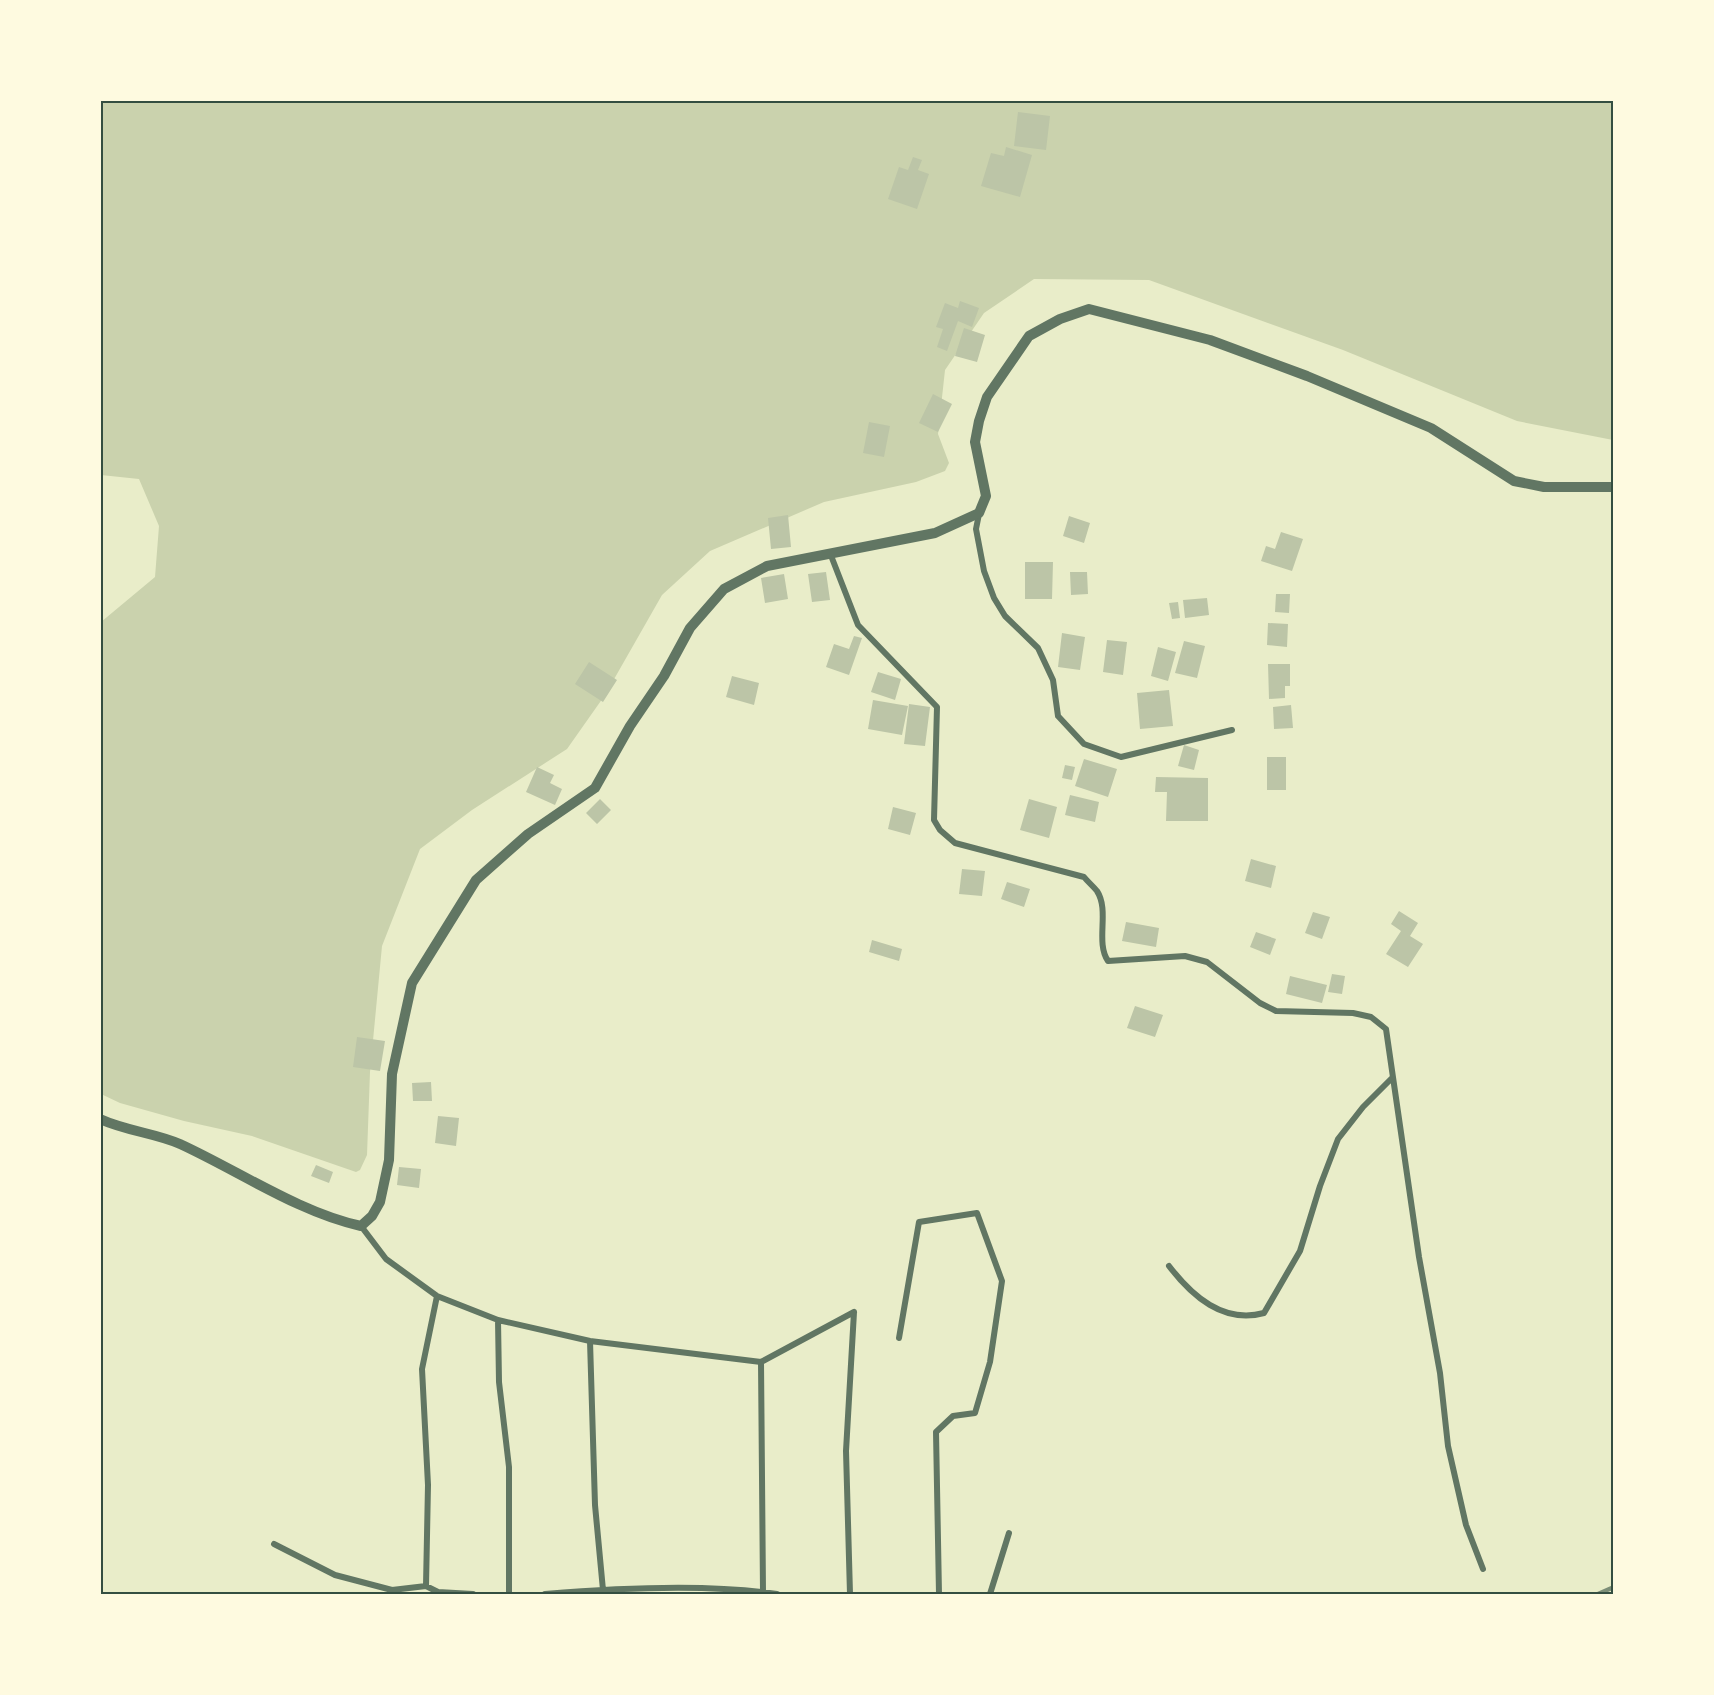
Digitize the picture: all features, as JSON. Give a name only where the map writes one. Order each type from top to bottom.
[{"type":"street","points":[[1232,730],[1121,757],[1084,744],[1058,716],[1053,680],[1038,648],[1005,616],[994,598],[984,571],[976,529],[986,496],[975,442],[987,397],[1029,336],[1060,319],[1089,309],[1210,340],[1307,376],[1431,428],[1514,481],[1544,487],[1614,487]]},
{"type":"street","points":[[361,1226],[372,1216],[380,1202],[389,1160],[392,1074],[412,984],[476,880],[528,834],[595,789],[630,726],[664,676],[690,628],[724,589],[767,566],[935,533],[979,513]]},
{"type":"street","points":[[830,553],[858,625],[936,707],[934,820],[940,830],[956,843],[1084,877],[1098,893],[1103,924],[1102,952],[1108,960],[1124,962],[1185,956],[1207,962],[1260,1003],[1276,1011],[1353,1013],[1371,1017],[1386,1029],[1440,1373],[1448,1446],[1466,1526],[1483,1569]]},
{"type":"street","points":[[1169,1266],[1189,1291],[1208,1306],[1251,1317],[1264,1313],[1300,1251],[1320,1186],[1338,1139],[1363,1107],[1392,1078]]},
{"type":"street","points":[[100,1119],[178,1143],[235,1174],[340,1222],[361,1226],[386,1259],[437,1296],[498,1320],[590,1341],[761,1362],[854,1312],[846,1451],[850,1594]]},
{"type":"street","points":[[899,1338],[919,1222],[977,1214],[1002,1281],[990,1362],[975,1413],[953,1416],[936,1432],[939,1594]]},
{"type":"street","points":[[426,1586],[428,1485],[422,1369],[437,1296]]},
{"type":"street","points":[[498,1320],[499,1382],[509,1467],[509,1594]]},
{"type":"street","points":[[590,1341],[595,1505],[603,1590]]},
{"type":"street","points":[[761,1362],[763,1592]]},
{"type":"street","points":[[990,1594],[1009,1533]]},
{"type":"street","points":[[274,1544],[335,1575],[392,1590],[426,1586],[438,1592],[473,1594]]},
{"type":"street","points":[[544,1594],[603,1590],[777,1594]]},
{"type":"green space","points":[[101,101],[1613,101],[1613,440],[1517,421],[1343,350],[1149,280],[1034,279],[984,313],[945,370],[938,434],[949,463],[945,471],[916,482],[824,502],[710,551],[662,595],[605,695],[567,749],[472,810],[420,849],[382,946],[370,1072],[367,1155],[360,1170],[356,1172],[252,1136],[184,1121],[120,1103],[101,1094],[101,622],[155,577],[159,526],[139,479],[101,475]]},
{"type":"building","points":[[1018,112],[1050,116],[1046,150],[1014,146]]},
{"type":"building","points":[[1006,147],[1032,155],[1020,197],[981,186],[991,153],[1004,156]]},
{"type":"building","points":[[913,157],[922,160],[918,170],[929,174],[917,209],[888,199],[899,167],[908,170]]},
{"type":"building","points":[[960,301],[979,308],[972,327],[958,321],[947,351],[937,347],[943,329],[936,327],[945,303],[958,308]]},
{"type":"building","points":[[964,328],[985,335],[977,362],[955,356]]},
{"type":"building","points":[[933,394],[952,404],[938,432],[919,423]]},
{"type":"building","points":[[869,422],[890,426],[884,457],[863,453]]},
{"type":"building","points":[[788,515],[791,547],[771,549],[768,518]]},
{"type":"building","points":[[1069,516],[1090,523],[1084,543],[1063,536]]},
{"type":"building","points":[[1281,532],[1303,539],[1292,571],[1261,561],[1266,546],[1275,549]]},
{"type":"building","points":[[1025,562],[1053,562],[1052,599],[1025,599]]},
{"type":"building","points":[[826,572],[830,600],[812,602],[808,574]]},
{"type":"building","points":[[1070,572],[1087,572],[1088,594],[1071,595]]},
{"type":"building","points":[[784,574],[788,599],[765,603],[761,578]]},
{"type":"building","points":[[1276,594],[1290,594],[1289,613],[1275,612]]},
{"type":"building","points":[[1207,598],[1209,615],[1185,618],[1183,600]]},
{"type":"building","points":[[1178,602],[1180,618],[1172,619],[1169,603]]},
{"type":"building","points":[[1268,623],[1288,624],[1287,647],[1267,645]]},
{"type":"building","points":[[1062,633],[1085,637],[1080,670],[1058,667]]},
{"type":"building","points":[[854,636],[862,638],[849,675],[826,667],[834,644],[849,649]]},
{"type":"building","points":[[1107,640],[1127,642],[1123,675],[1103,672]]},
{"type":"building","points":[[1184,641],[1205,646],[1197,678],[1175,673]]},
{"type":"building","points":[[1158,647],[1176,652],[1168,681],[1151,676]]},
{"type":"building","points":[[589,662],[617,680],[603,702],[575,684]]},
{"type":"building","points":[[1268,664],[1290,664],[1290,686],[1285,686],[1285,698],[1269,699]]},
{"type":"building","points":[[878,672],[901,679],[895,700],[871,692]]},
{"type":"building","points":[[732,676],[759,683],[754,705],[726,697]]},
{"type":"building","points":[[1169,690],[1173,726],[1140,729],[1137,693]]},
{"type":"building","points":[[873,700],[908,706],[902,735],[868,729]]},
{"type":"building","points":[[909,704],[930,707],[925,746],[904,744]]},
{"type":"building","points":[[1291,705],[1293,728],[1274,729],[1273,707]]},
{"type":"building","points":[[1184,745],[1199,750],[1194,770],[1178,766]]},
{"type":"building","points":[[1267,757],[1286,757],[1286,790],[1267,790]]},
{"type":"building","points":[[1084,759],[1117,769],[1108,797],[1075,786]]},
{"type":"building","points":[[1065,765],[1075,767],[1072,780],[1062,778]]},
{"type":"building","points":[[537,767],[554,775],[550,783],[562,789],[555,805],[526,792]]},
{"type":"building","points":[[1156,777],[1208,778],[1208,821],[1166,821],[1167,792],[1155,792]]},
{"type":"building","points":[[1070,795],[1099,802],[1095,822],[1065,815]]},
{"type":"building","points":[[600,799],[611,810],[597,824],[586,813]]},
{"type":"building","points":[[1029,799],[1057,807],[1049,838],[1020,830]]},
{"type":"building","points":[[893,807],[916,813],[910,835],[888,829]]},
{"type":"building","points":[[1251,859],[1276,866],[1271,888],[1245,881]]},
{"type":"building","points":[[962,869],[985,871],[982,896],[959,894]]},
{"type":"building","points":[[1007,882],[1030,889],[1024,907],[1001,899]]},
{"type":"building","points":[[1399,911],[1418,923],[1410,936],[1423,944],[1408,967],[1386,954],[1401,931],[1391,924]]},
{"type":"building","points":[[1313,912],[1330,917],[1322,939],[1305,933]]},
{"type":"building","points":[[1126,922],[1159,928],[1156,947],[1122,941]]},
{"type":"building","points":[[1256,932],[1276,939],[1270,955],[1250,947]]},
{"type":"building","points":[[872,940],[902,949],[899,961],[869,952]]},
{"type":"building","points":[[1332,974],[1345,976],[1342,994],[1328,992]]},
{"type":"building","points":[[1290,976],[1327,985],[1322,1003],[1286,994]]},
{"type":"building","points":[[1135,1006],[1163,1015],[1155,1037],[1127,1028]]},
{"type":"building","points":[[357,1037],[385,1041],[380,1071],[353,1067]]},
{"type":"building","points":[[431,1082],[432,1101],[413,1101],[412,1083]]},
{"type":"building","points":[[438,1116],[459,1118],[456,1146],[435,1143]]},
{"type":"building","points":[[316,1165],[333,1172],[329,1183],[311,1176]]},
{"type":"building","points":[[399,1167],[421,1169],[419,1188],[397,1185]]},
{"type":"railway","points":[[1598,1594],[1614,1587]]}]
